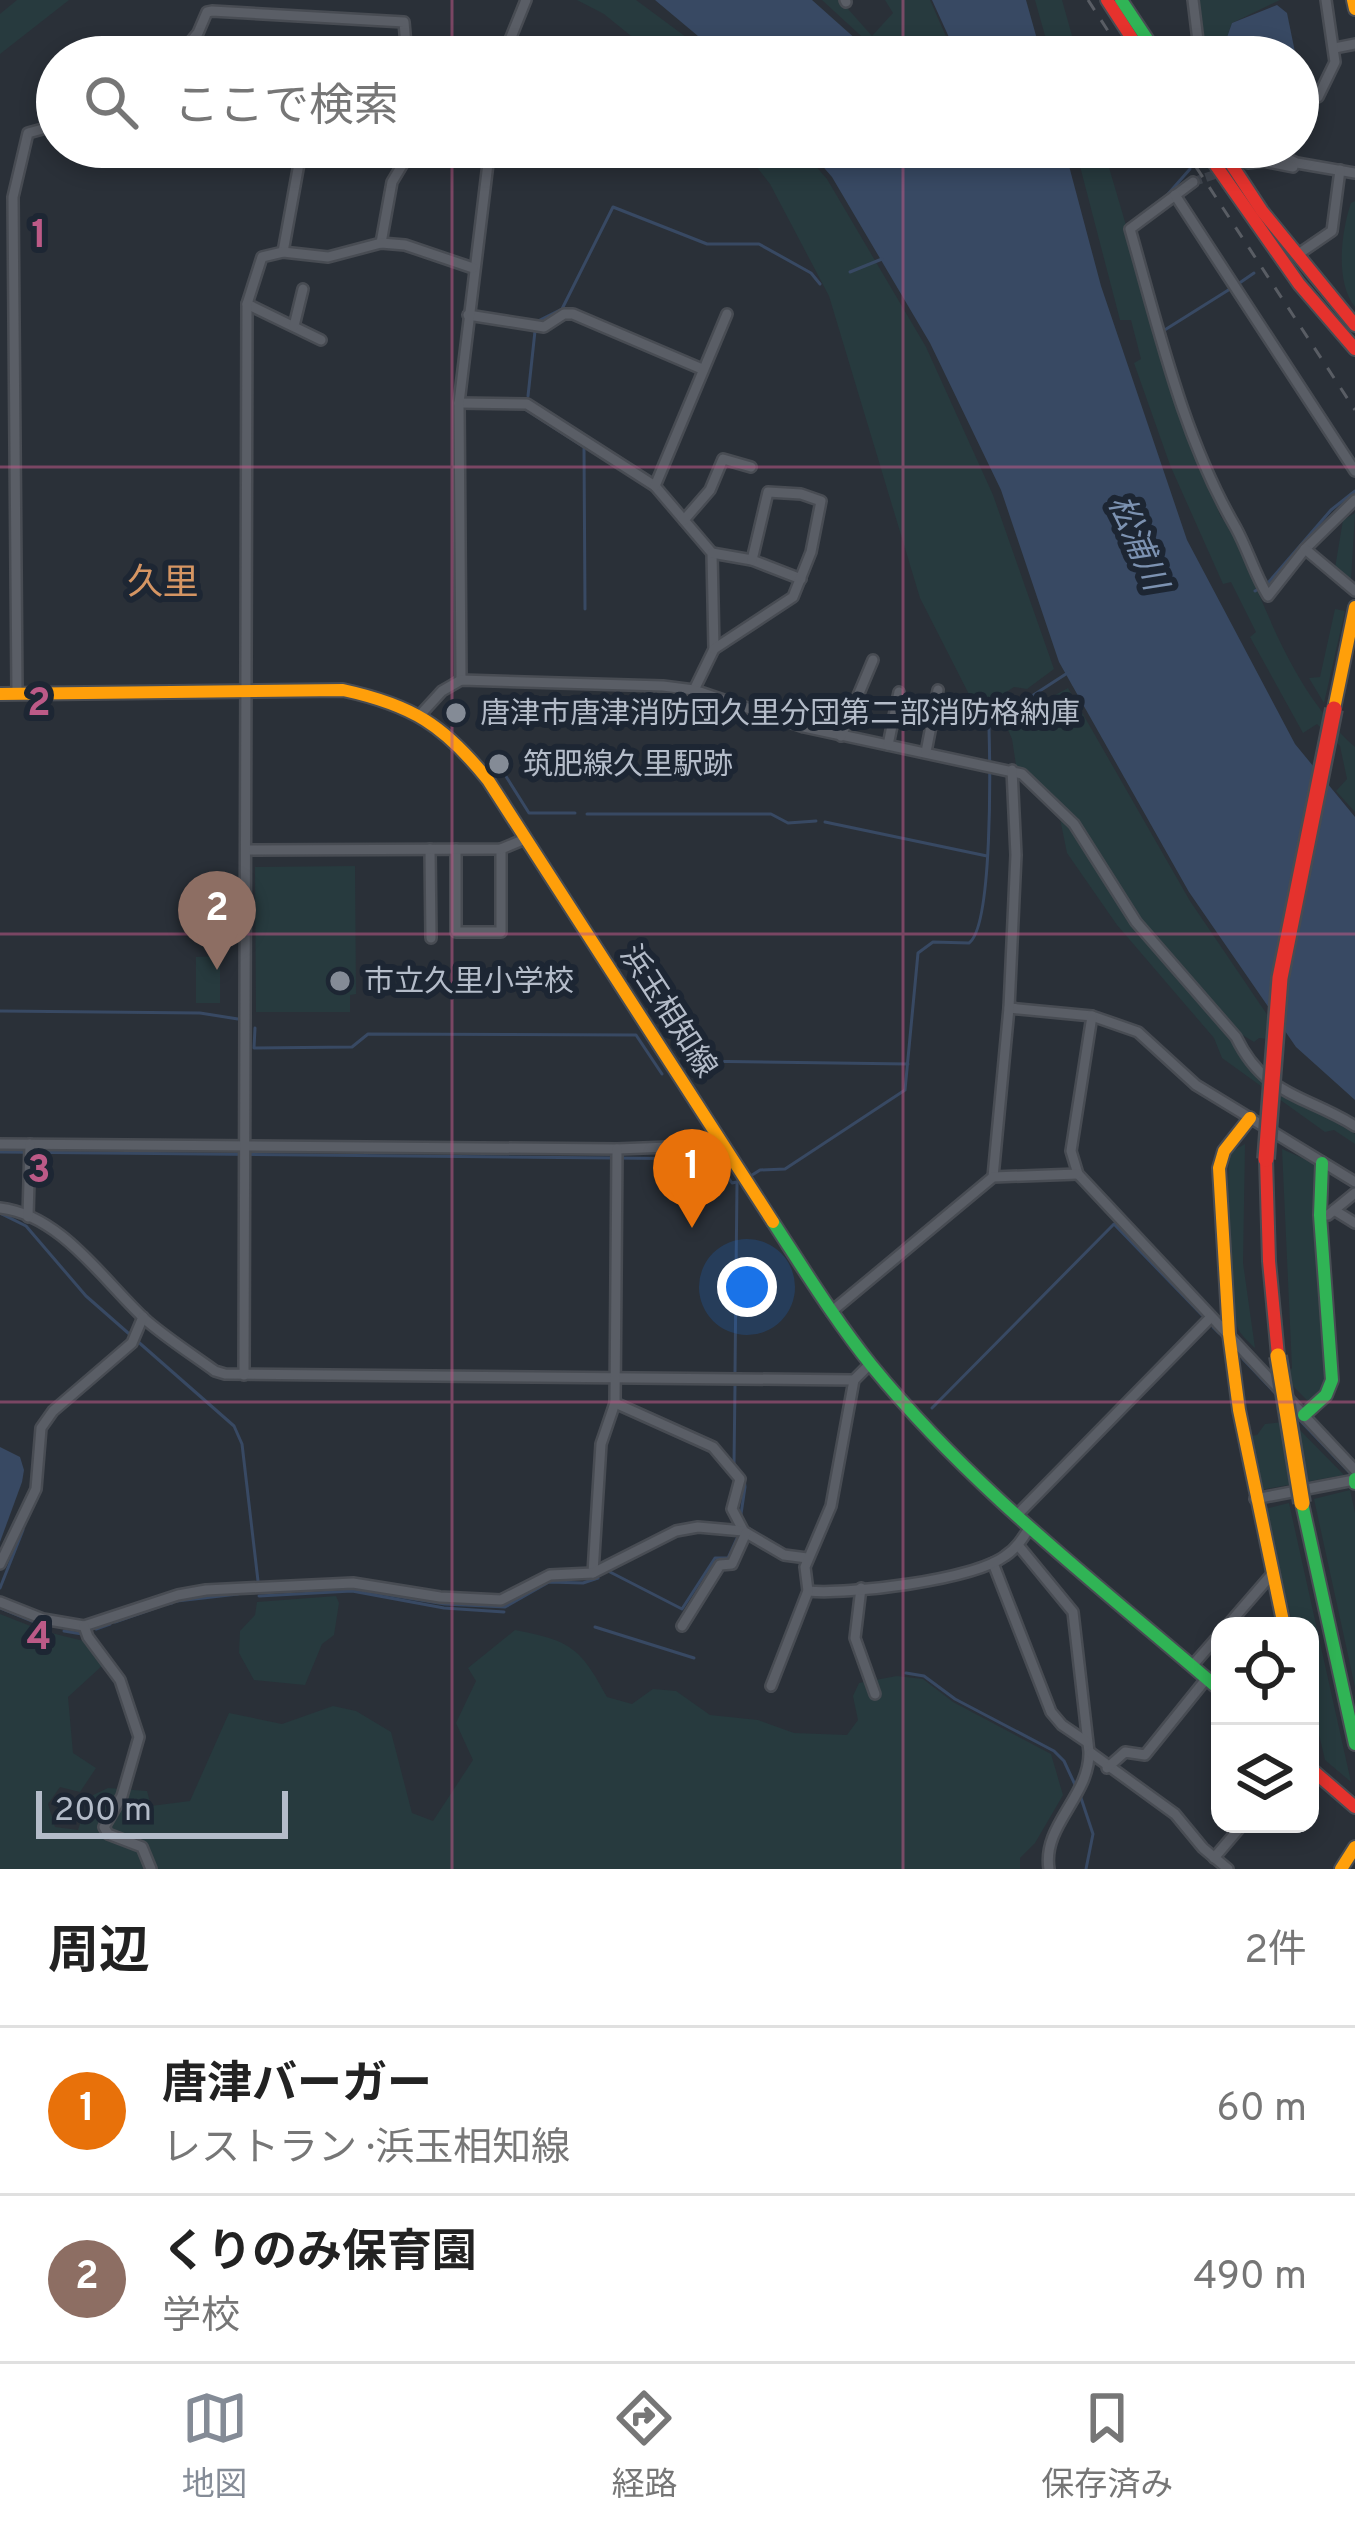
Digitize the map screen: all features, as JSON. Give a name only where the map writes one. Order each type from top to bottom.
[{"type":"main road","points":[[1107,0],[1130,36]]},
{"type":"main road","points":[[1121,0],[1146,36]]},
{"type":"main road","points":[[1353,0],[1355,9]]},
{"type":"main road","points":[[1218,168],[1299,284],[1355,349]]},
{"type":"main road","points":[[1235,168],[1297,256],[1355,326]]},
{"type":"main road","points":[[1354,614],[1280,978],[1266,1159],[1278,1356],[1302,1503],[1355,1744]]},
{"type":"main road","name":"浜玉相知線","points":[[9,694],[343,690],[385,699],[421,714],[470,755],[525,839],[576,901],[719,1137],[869,1364],[948,1451],[1023,1521],[1211,1682]]},
{"type":"main road","points":[[1250,1118],[1244,1132],[1223,1149],[1219,1168],[1229,1334],[1255,1499],[1282,1617]]},
{"type":"main road","points":[[1304,1415],[1326,1395],[1332,1380],[1322,1162]]},
{"type":"main road","points":[[1319,1776],[1355,1807]]},
{"type":"main road","points":[[1339,1868],[1355,1847]]},
{"type":"street","points":[[511,36],[526,0]]},
{"type":"street","points":[[1193,0],[1197,36]]},
{"type":"street","points":[[1319,96],[1335,62],[1326,0]]},
{"type":"street","points":[[196,36],[212,10],[404,22],[405,36]]},
{"type":"street","points":[[1335,48],[1355,44]]},
{"type":"street","points":[[9,694],[6,220],[26,137],[36,131]]},
{"type":"street","points":[[1319,167],[1355,172]]},
{"type":"street","points":[[283,252],[298,168]]},
{"type":"street","points":[[381,243],[392,182],[400,168]]},
{"type":"street","points":[[461,680],[459,404],[487,168]]},
{"type":"street","points":[[1297,256],[1332,231],[1340,170]]},
{"type":"street","points":[[1193,182],[1130,229],[1191,433],[1223,511],[1268,596],[1355,500]]},
{"type":"street","points":[[1175,195],[1355,471]]},
{"type":"street","points":[[244,1376],[247,304],[262,257],[283,252],[328,256],[381,243],[404,245],[473,268]]},
{"type":"street","points":[[295,326],[303,289]]},
{"type":"street","points":[[247,304],[321,340]]},
{"type":"street","points":[[468,315],[544,327],[574,314],[702,369]]},
{"type":"street","points":[[655,486],[727,314]]},
{"type":"street","points":[[459,404],[527,404],[655,486],[712,553],[714,649],[694,690]]},
{"type":"street","points":[[684,520],[710,490],[723,459],[751,466]]},
{"type":"street","points":[[714,649],[793,597],[811,552],[820,501],[801,494],[768,492],[752,560]]},
{"type":"street","points":[[1305,550],[1355,591]]},
{"type":"street","points":[[712,553],[752,560],[801,579]]},
{"type":"street","points":[[842,736],[873,660]]},
{"type":"street","points":[[421,714],[442,691],[461,680],[663,686],[694,690],[842,736],[1022,774],[1074,824],[1136,922],[1236,1037],[1261,1073],[1291,1097],[1355,1126]]},
{"type":"street","points":[[926,752],[938,690]]},
{"type":"street","points":[[888,745],[899,692]]},
{"type":"street","points":[[993,1177],[1009,1009],[1016,855],[1012,770]]},
{"type":"street","points":[[247,850],[501,849],[525,839]]},
{"type":"street","points":[[430,849],[430,938]]},
{"type":"street","points":[[455,849],[456,932],[501,932],[501,849]]},
{"type":"street","points":[[1009,1009],[1092,1016],[1138,1032],[1196,1085],[1355,1182]]},
{"type":"street","points":[[1092,1016],[1071,1150],[1078,1174],[1345,1459],[1355,1478],[1255,1499]]},
{"type":"street","points":[[0,1144],[30,1150],[616,1154],[696,1146],[719,1137]]},
{"type":"street","points":[[28,1217],[30,1150]]},
{"type":"street","points":[[593,1573],[601,1444],[615,1403],[616,1154]]},
{"type":"street","points":[[831,1312],[993,1177],[1078,1174]]},
{"type":"street","points":[[1327,1212],[1355,1192]]},
{"type":"street","points":[[0,1208],[28,1217],[96,1265],[143,1317],[215,1371],[244,1376],[854,1380]]},
{"type":"street","points":[[1327,1212],[1355,1223]]},
{"type":"street","points":[[0,1564],[36,1489],[41,1428],[52,1411],[135,1338],[143,1317]]},
{"type":"street","points":[[808,1591],[901,1585],[992,1563],[1018,1545],[1023,1521],[1211,1317]]},
{"type":"street","points":[[771,1686],[808,1591],[807,1558],[815,1550],[831,1506],[854,1380],[869,1364]]},
{"type":"street","points":[[615,1403],[692,1436],[724,1458],[740,1479],[732,1509],[744,1532],[732,1564],[720,1565],[682,1626]]},
{"type":"street","points":[[1345,1459],[1355,1446]]},
{"type":"street","points":[[0,1602],[43,1619],[84,1626],[178,1594],[206,1590],[353,1583],[488,1600],[511,1596],[550,1576],[593,1573],[676,1531],[698,1527],[744,1532],[784,1555],[807,1558]]},
{"type":"street","points":[[1018,1545],[1073,1612],[1088,1747],[1078,1790],[1052,1837],[1048,1869]]},
{"type":"street","points":[[992,1563],[1052,1712],[1107,1768],[1175,1814],[1228,1869]]},
{"type":"street","points":[[1234,1617],[1272,1574]]},
{"type":"street","points":[[861,1588],[855,1638],[875,1694]]},
{"type":"street","points":[[84,1626],[120,1680],[139,1737],[122,1796],[104,1827],[108,1834],[142,1847],[152,1869]]},
{"type":"street","points":[[1192,1666],[1211,1644]]},
{"type":"street","points":[[1107,1768],[1125,1752],[1145,1756],[1211,1686]]},
{"type":"street","points":[[1214,1858],[1235,1833]]},
{"type":"green space","points":[[17,0],[69,0],[0,54],[0,14]]},
{"type":"green space","points":[[577,0],[636,0],[685,36],[631,36]]},
{"type":"green space","points":[[822,0],[840,0],[872,36],[861,36]]},
{"type":"green space","points":[[885,0],[930,0],[946,36],[872,36],[893,13]]},
{"type":"green space","points":[[1035,0],[1062,0],[1072,36],[1045,36]]},
{"type":"green space","points":[[1199,0],[1280,0],[1232,23],[1227,36],[1204,36]]},
{"type":"green space","points":[[757,168],[817,168],[827,179],[926,347],[993,495],[1054,669],[1027,689],[1014,687],[1000,696],[1019,724],[1033,719],[1033,707],[1068,688],[1190,901],[1285,1041],[1259,1038],[1254,1042],[1236,1031],[1230,1038],[1270,1085],[1355,1134],[1355,1144],[1334,1130],[1325,1132],[1222,1058],[1214,1038],[1117,925],[1067,853],[1056,799],[1016,765],[1012,739],[997,705],[978,712],[920,598],[829,296]]},
{"type":"green space","points":[[1080,168],[1109,168],[1190,443],[1221,517],[1233,530],[1297,674],[1355,747],[1355,812],[1336,791],[1347,779],[1340,746],[1317,724],[1303,733],[1250,637],[1256,632],[1231,582],[1223,584],[1170,465],[1134,363],[1141,359],[1131,320],[1120,320]]},
{"type":"green space","points":[[1355,201],[1355,307],[1345,284],[1342,256],[1347,215]]},
{"type":"green space","points":[[1355,513],[1351,580],[1335,568],[1343,520]]},
{"type":"green space","points":[[1335,609],[1345,611],[1324,703],[1309,678],[1320,677]]},
{"type":"green space","points":[[355,866],[356,994],[350,995],[350,1012],[256,1012],[255,867]]},
{"type":"green space","points":[[220,956],[220,1003],[196,1003],[196,957]]},
{"type":"green space","points":[[1245,1144],[1243,1263],[1255,1348],[1237,1326],[1229,1266],[1229,1166],[1231,1152]]},
{"type":"green space","points":[[1282,1149],[1318,1165],[1313,1216],[1325,1380],[1321,1391],[1308,1401],[1284,1377],[1292,1368]]},
{"type":"green space","points":[[1291,1421],[1344,1475],[1260,1490],[1251,1436],[1265,1424]]},
{"type":"green space","points":[[1350,1490],[1355,1513],[1355,1687],[1314,1499]]},
{"type":"green space","points":[[1289,1503],[1314,1617],[1291,1617],[1265,1509]]},
{"type":"green space","points":[[336,1596],[334,1635],[322,1644],[305,1685],[254,1680],[239,1653],[240,1631],[255,1615],[257,1602]]},
{"type":"green space","points":[[0,1614],[84,1641],[103,1665],[68,1697],[73,1753],[96,1768],[80,1792],[60,1787],[48,1804],[55,1827],[78,1830],[89,1797],[108,1788],[147,1791],[151,1806],[190,1801],[229,1713],[282,1724],[333,1706],[356,1711],[391,1732],[412,1813],[433,1821],[473,1760],[456,1723],[476,1681],[468,1668],[515,1630],[572,1649],[607,1697],[632,1704],[653,1689],[676,1691],[710,1715],[758,1720],[794,1733],[847,1735],[858,1720],[853,1696],[859,1683],[897,1676],[923,1679],[953,1702],[1051,1754],[1063,1795],[1035,1843],[1020,1858],[1020,1869],[0,1869]]},
{"type":"green space","points":[[1319,1638],[1351,1782],[1325,1760],[1319,1734]]},
{"type":"water","points":[[655,0],[812,0],[852,36],[698,36]]},
{"type":"water","points":[[932,0],[1026,0],[1036,36],[948,36]]},
{"type":"water","points":[[1277,5],[1287,13],[1292,36],[1227,36],[1232,23]]},
{"type":"water","name":"松浦川","points":[[824,168],[1070,168],[1101,286],[1187,540],[1295,744],[1355,817],[1355,1100],[1296,1047],[1189,892],[1059,662],[1001,490],[930,343]]},
{"type":"water","points":[[0,1447],[20,1457],[24,1470],[0,1542]]},
{"type":"waterway","points":[[1168,194],[1190,169]]},
{"type":"waterway","points":[[540,320],[562,309],[613,207],[707,244],[759,244],[811,273],[820,284]]},
{"type":"waterway","points":[[850,272],[882,259]]},
{"type":"waterway","points":[[1238,284],[1254,273]]},
{"type":"waterway","points":[[1162,328],[1230,289]]},
{"type":"waterway","points":[[528,396],[535,331]]},
{"type":"waterway","points":[[525,409],[584,447],[585,609]]},
{"type":"waterway","points":[[1255,591],[1355,491]]},
{"type":"waterway","points":[[1018,705],[1069,672]]},
{"type":"waterway","points":[[749,1177],[760,1170],[785,1169],[905,1090],[918,953],[933,942],[969,943],[977,930],[986,877],[989,728],[994,720]]},
{"type":"waterway","points":[[502,770],[529,813],[575,813]]},
{"type":"waterway","points":[[587,814],[771,814],[788,823],[816,821]]},
{"type":"waterway","points":[[825,822],[987,856]]},
{"type":"waterway","points":[[0,1011],[200,1013],[238,1019]]},
{"type":"waterway","points":[[255,1028],[254,1048],[352,1047],[368,1034],[636,1035],[662,1074]]},
{"type":"waterway","points":[[690,1061],[908,1064]]},
{"type":"waterway","points":[[0,1152],[715,1159],[732,1183],[741,1181]]},
{"type":"waterway","points":[[735,1372],[737,1183]]},
{"type":"waterway","points":[[0,1213],[26,1226],[86,1296],[234,1426],[242,1444],[258,1581]]},
{"type":"waterway","points":[[932,1408],[1114,1224],[1202,1315]]},
{"type":"waterway","points":[[1213,1327],[1219,1333]]},
{"type":"waterway","points":[[1243,1359],[1279,1397]]},
{"type":"waterway","points":[[735,1385],[734,1464],[745,1487],[741,1514]]},
{"type":"waterway","points":[[1293,1413],[1353,1476]]},
{"type":"waterway","points":[[0,1588],[23,1530]]},
{"type":"waterway","points":[[610,1572],[682,1609],[715,1558],[728,1558],[738,1536]]},
{"type":"waterway","points":[[347,1588],[445,1604],[505,1607],[549,1582],[583,1583],[598,1578]]},
{"type":"waterway","points":[[249,1593],[319,1589]]},
{"type":"waterway","points":[[259,1596],[352,1591],[444,1608],[504,1612]]},
{"type":"waterway","points":[[177,1601],[238,1594]]},
{"type":"waterway","points":[[167,1604],[172,1603]]},
{"type":"waterway","points":[[115,1622],[161,1606]]},
{"type":"waterway","points":[[0,1608],[37,1623]]},
{"type":"waterway","points":[[96,1629],[110,1624]]},
{"type":"waterway","points":[[595,1627],[694,1658]]},
{"type":"waterway","points":[[64,1631],[82,1634]]},
{"type":"waterway","points":[[906,1673],[924,1676],[955,1699],[1054,1751],[1077,1789]]},
{"type":"waterway","points":[[1081,1798],[1093,1834],[1086,1869]]},
{"type":"tunnel","points":[[1193,182],[1234,168]]},
{"type":"railway","points":[[1088,0],[1111,36]]},
{"type":"railway","points":[[1197,168],[1355,410]]},
{"type":"traffic: fast","points":[[1121,0],[1145,36]]},
{"type":"traffic: fast","points":[[1304,1415],[1326,1395],[1332,1380],[1320,1215],[1322,1163]]},
{"type":"traffic: fast","points":[[773,1222],[858,1349],[911,1411],[1039,1536],[1211,1682]]},
{"type":"traffic: fast","points":[[1302,1503],[1355,1744]]},
{"type":"traffic: slow","points":[[1353,0],[1355,9]]},
{"type":"traffic: slow","points":[[1334,709],[1355,607]]},
{"type":"traffic: slow","points":[[0,694],[343,690],[425,720],[488,780],[773,1222]]},
{"type":"traffic: slow","points":[[1250,1118],[1224,1151],[1219,1168],[1229,1334],[1239,1410],[1282,1617]]},
{"type":"traffic: slow","points":[[1278,1356],[1302,1503]]},
{"type":"traffic: slow","points":[[1341,1869],[1355,1847]]},
{"type":"traffic: jam","points":[[1107,0],[1130,36]]},
{"type":"traffic: jam","points":[[1218,168],[1299,284],[1355,349]]},
{"type":"traffic: jam","points":[[1234,168],[1262,211],[1355,325]]},
{"type":"traffic: jam","points":[[1266,1159],[1280,978],[1334,709]]},
{"type":"traffic: jam","points":[[1266,1159],[1278,1356]]},
{"type":"traffic: jam","points":[[1319,1776],[1355,1807]]},
{"type":"place","name":"唐津市唐津消防団久里分団第二部消防格納庫","points":[[456,713]]},
{"type":"place","name":"筑肥線久里駅跡","points":[[499,764]]},
{"type":"place","name":"くりのみ保育園","points":[[217,970]]},
{"type":"place","name":"市立久里小学校","points":[[340,981]]},
{"type":"place","name":"唐津バーガー","points":[[692,1228]]},
{"type":"district","name":"久里","points":[[163,581]]}]
